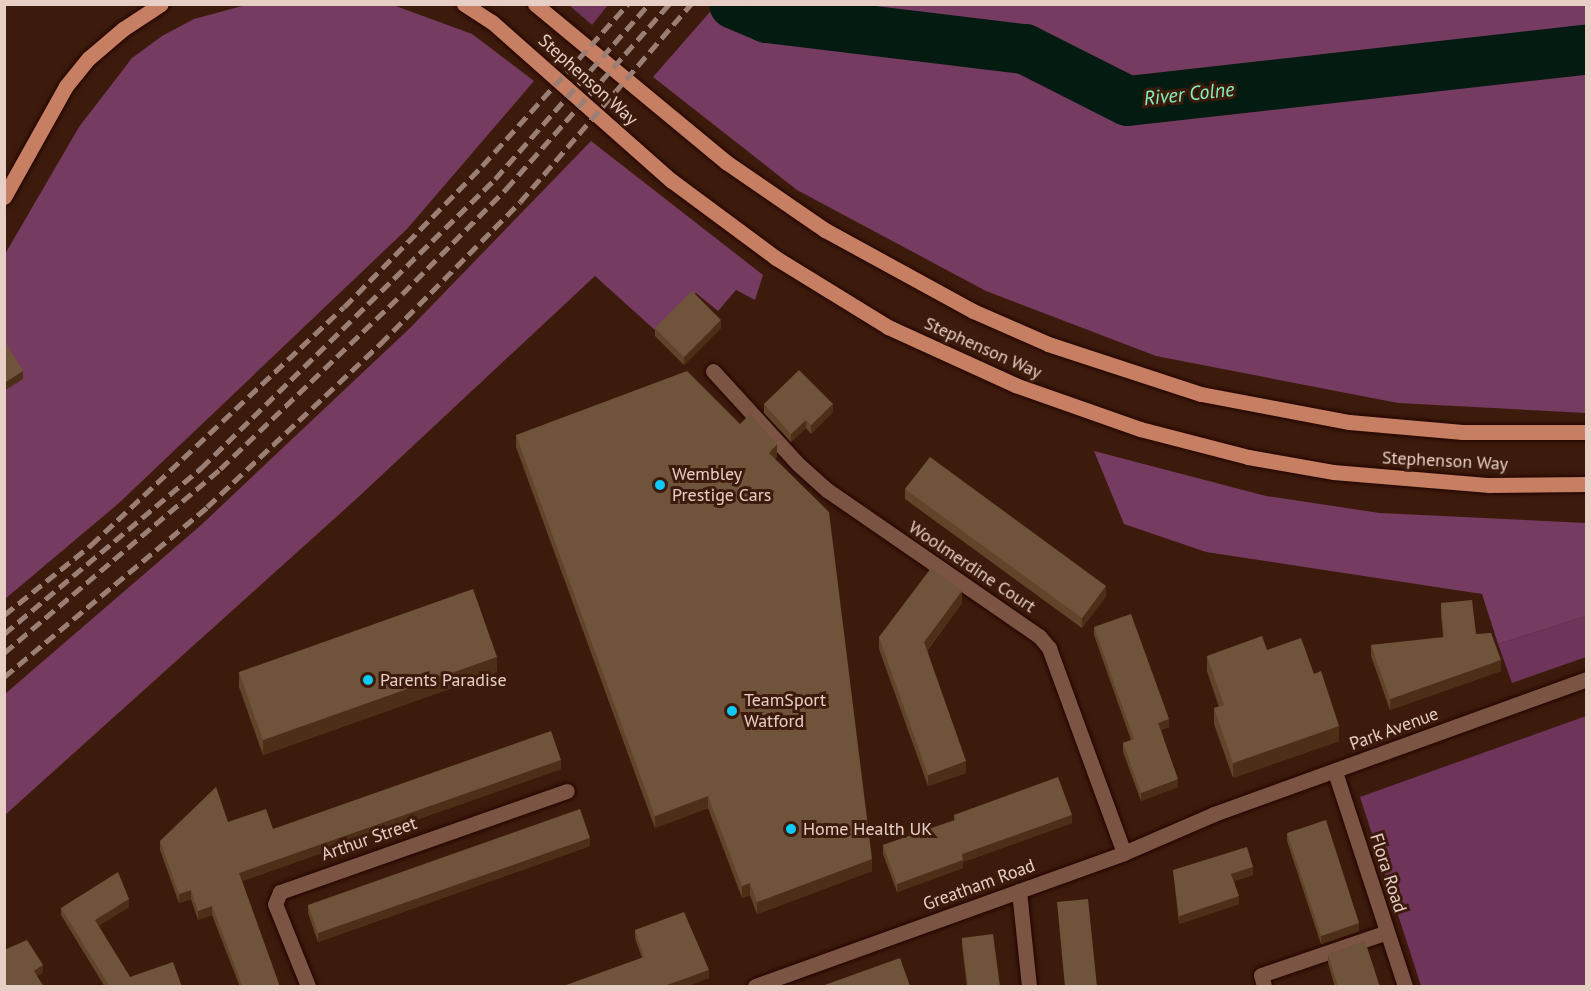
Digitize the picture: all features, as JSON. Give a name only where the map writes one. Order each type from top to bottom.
[{"type":"main road","points":[[4,197],[66,86],[89,58],[123,29],[161,4]]},
{"type":"main road","name":"Stephenson Way","points":[[464,4],[492,22],[672,181],[776,258],[888,327],[1006,381],[1140,429],[1248,457],[1323,470],[1489,485],[1587,484]]},
{"type":"main road","name":"Stephenson Way","points":[[535,4],[726,162],[825,230],[973,311],[1048,344],[1202,394],[1349,422],[1463,432],[1587,432]]},
{"type":"street","name":"Woolmerdine Court","points":[[712,372],[798,464],[827,490],[1039,636],[1050,648],[1124,854]]},
{"type":"street","name":"Park Avenue","points":[[1214,814],[1587,679]]},
{"type":"street","name":"Flora Road","points":[[1335,772],[1405,987]]},
{"type":"street","name":"Arthur Street","points":[[308,987],[275,904],[280,892],[567,791]]},
{"type":"street","name":"Greatham Road","points":[[755,987],[1124,854],[1214,814]]},
{"type":"street","points":[[1019,891],[1029,987]]},
{"type":"street","points":[[1264,987],[1260,975],[1387,932]]},
{"type":"shaded area","points":[[246,5],[393,5],[472,34],[534,81],[407,229],[119,503],[5,599],[5,254],[79,127],[132,58],[162,36],[194,19]]},
{"type":"shaded area","points":[[569,5],[608,5],[592,25]]},
{"type":"shaded area","points":[[716,5],[1586,5],[1586,413],[1398,403],[1156,356],[986,291],[797,190],[653,77]]},
{"type":"shaded area","points":[[591,141],[763,275],[755,300],[736,290],[718,311],[696,293],[656,331],[595,276],[354,501],[5,815],[5,694],[200,526],[410,328]]},
{"type":"shaded area","points":[[1094,451],[1266,496],[1380,513],[1586,523],[1586,616],[1498,644],[1482,594],[1206,552],[1124,524]]},
{"type":"shaded area","points":[[1586,616],[1586,657],[1512,683],[1498,644]]},
{"type":"shaded area","points":[[1586,716],[1586,986],[1421,986],[1360,797]]},
{"type":"building","points":[[692,291],[721,320],[684,357],[655,328]]},
{"type":"building","points":[[6,343],[23,371],[4,383],[4,344]]},
{"type":"building","points":[[799,370],[833,404],[811,425],[806,420],[791,434],[764,404]]},
{"type":"building","points":[[687,371],[740,424],[750,414],[777,444],[769,453],[829,512],[872,859],[757,902],[750,883],[742,886],[708,796],[655,816],[516,435]]},
{"type":"building","points":[[930,457],[1106,586],[1082,618],[905,489]]},
{"type":"building","points":[[931,568],[962,591],[924,642],[966,761],[928,775],[879,637]]},
{"type":"building","name":"Parents Paradise","points":[[473,589],[497,657],[263,740],[239,672]]},
{"type":"building","points":[[1472,600],[1476,634],[1491,633],[1501,660],[1390,699],[1371,645],[1444,637],[1441,603]]},
{"type":"building","points":[[1131,614],[1169,719],[1158,723],[1178,779],[1141,793],[1123,743],[1134,739],[1094,627]]},
{"type":"building","points":[[1262,636],[1267,650],[1301,638],[1314,674],[1321,671],[1339,726],[1233,763],[1214,708],[1224,705],[1207,656]]},
{"type":"building","points":[[551,731],[561,760],[239,873],[280,987],[243,987],[212,906],[198,911],[191,890],[179,894],[160,841],[216,787],[228,822],[266,809],[273,829]]},
{"type":"building","points":[[1058,777],[1072,815],[962,854],[963,860],[897,884],[883,845],[956,820],[954,815]]},
{"type":"building","points":[[580,809],[590,838],[318,933],[308,905]]},
{"type":"building","points":[[1326,820],[1359,923],[1321,936],[1287,833]]},
{"type":"building","points":[[1247,847],[1253,867],[1231,874],[1239,896],[1179,916],[1173,870]]},
{"type":"building","points":[[118,872],[129,899],[95,920],[130,977],[173,962],[182,987],[110,987],[61,908]]},
{"type":"building","points":[[1088,899],[1097,987],[1065,987],[1057,902]]},
{"type":"building","points":[[684,912],[709,970],[661,987],[561,987],[644,957],[635,930]]},
{"type":"building","points":[[993,934],[1000,987],[968,987],[962,938]]},
{"type":"building","points":[[27,940],[43,965],[34,971],[44,987],[4,987],[4,950]]},
{"type":"building","points":[[1365,941],[1380,987],[1338,987],[1328,954]]},
{"type":"building","points":[[900,958],[909,987],[819,987]]},
{"type":"waterway","name":"River Colne","points":[[734,4],[767,18],[1025,49],[1128,101],[1586,50]]},
{"type":"railway","points":[[4,615],[91,545],[344,307],[482,166],[628,4]]},
{"type":"railway","points":[[4,634],[201,468],[495,179],[649,4]]},
{"type":"railway","points":[[4,653],[220,469],[402,294],[506,189],[669,4]]},
{"type":"railway","points":[[4,677],[207,507],[380,344],[520,202],[691,4]]},
{"type":"place","name":"Wembley Prestige Cars","points":[[660,485]]},
{"type":"place","name":"Parents Paradise","points":[[368,680]]},
{"type":"place","name":"TeamSport Watford","points":[[732,711]]},
{"type":"place","name":"Home Health UK","points":[[791,829]]}]
